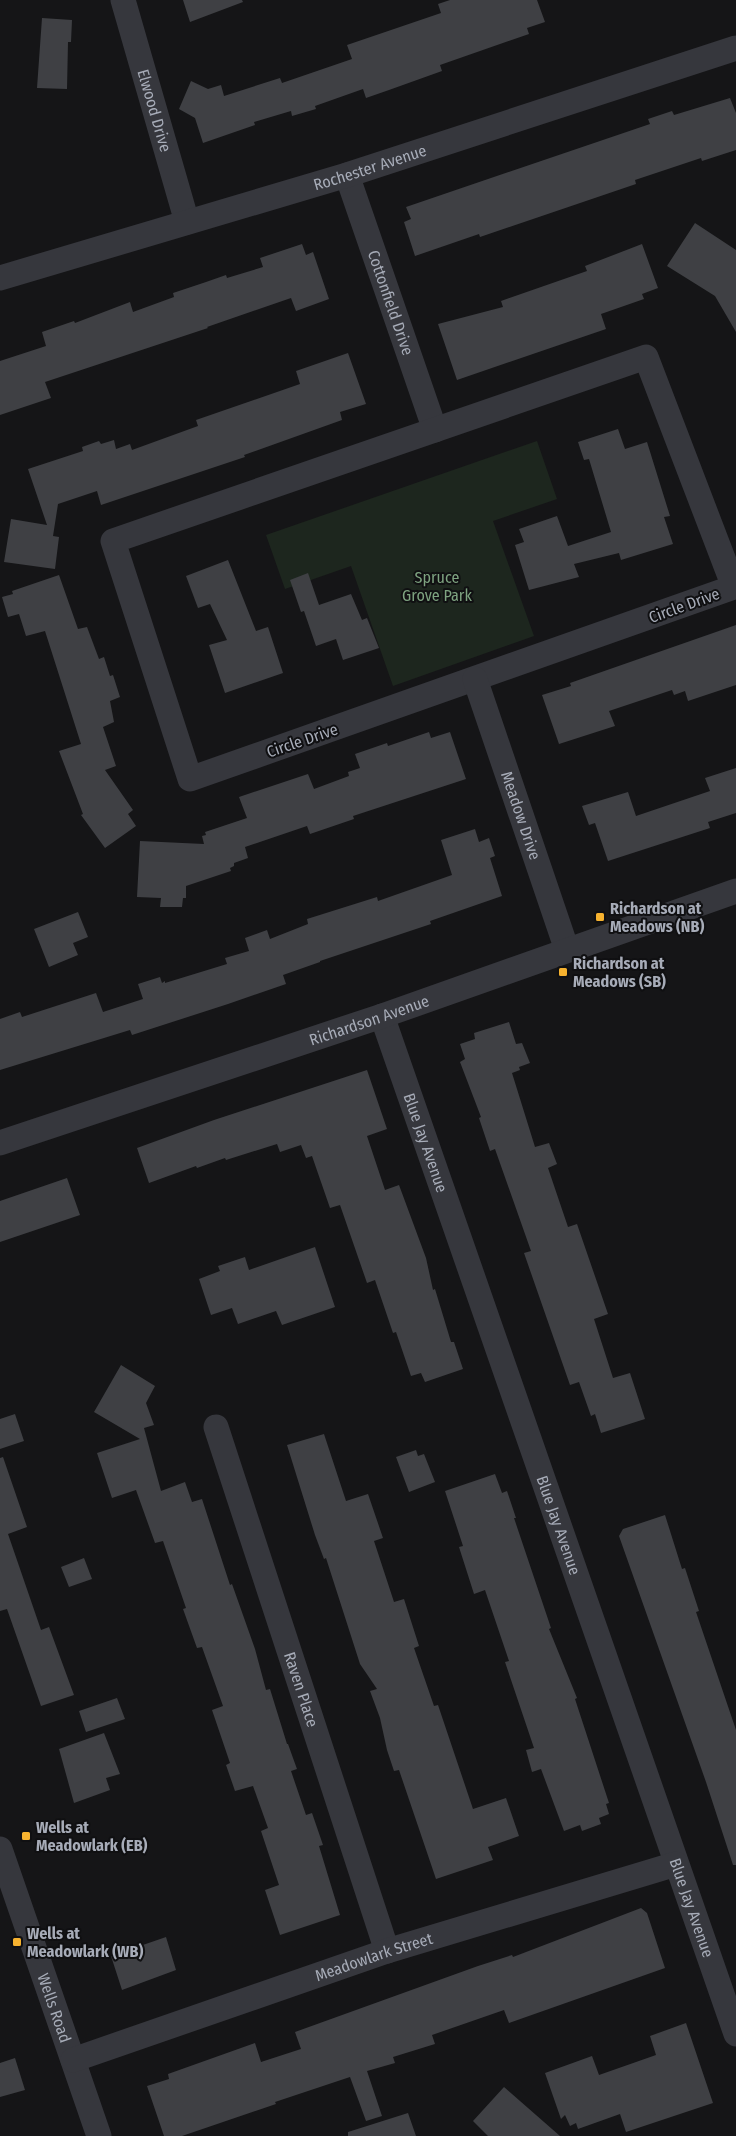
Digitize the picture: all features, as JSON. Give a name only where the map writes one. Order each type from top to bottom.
[{"type":"street","name":"Elwood Drive","points":[[123,0],[187,222]]},
{"type":"street","name":"Rochester Avenue","points":[[0,278],[347,174],[736,48]]},
{"type":"street","name":"Cottonfield Drive","points":[[347,174],[435,430]]},
{"type":"street","name":"Circle Drive","points":[[646,357],[734,587],[475,679],[190,779],[112,541],[646,357]]},
{"type":"street","name":"Meadow Drive","points":[[475,679],[567,950]]},
{"type":"street","name":"Richardson Avenue","points":[[0,1143],[382,1016],[736,891]]},
{"type":"street","name":"Blue Jay Avenue","points":[[382,1016],[736,2034]]},
{"type":"street","name":"Raven Place","points":[[216,1427],[387,1951]]},
{"type":"street","name":"Wells Road","points":[[0,1849],[99,2136]]},
{"type":"street","name":"Meadowlark Street","points":[[73,2060],[387,1951],[676,1864]]},
{"type":"green space","name":"Spruce Grove Park","points":[[537,441],[557,499],[493,521],[534,636],[393,686],[351,566],[285,589],[266,535]]},
{"type":"building","points":[[183,0],[242,0],[243,2],[190,22]]},
{"type":"building","points":[[450,0],[537,0],[545,22],[527,28],[529,34],[440,65],[442,71],[389,90],[366,98],[363,89],[315,106],[316,109],[292,116],[291,111],[254,122],[255,125],[203,143],[195,118],[179,109],[191,81],[208,89],[221,85],[224,96],[280,78],[282,83],[352,59],[347,45],[441,13],[438,4]]},
{"type":"building","points":[[42,18],[72,20],[71,42],[68,42],[67,89],[37,88]]},
{"type":"building","points":[[730,98],[736,113],[736,150],[702,161],[701,158],[635,180],[636,184],[480,237],[479,234],[415,256],[404,222],[411,219],[406,207],[650,124],[648,119],[672,111],[674,115]]},
{"type":"building","points":[[695,223],[736,250],[736,332],[715,296],[667,266]]},
{"type":"building","points":[[302,244],[306,255],[313,252],[329,299],[296,311],[291,298],[208,328],[45,382],[51,398],[0,415],[0,361],[46,346],[42,332],[74,321],[75,323],[130,302],[133,312],[174,297],[173,293],[226,275],[227,278],[263,267],[260,258]]},
{"type":"building","points":[[642,244],[658,288],[642,294],[644,299],[601,314],[606,329],[457,380],[438,324],[503,307],[501,301],[587,271],[585,266]]},
{"type":"building","points":[[348,353],[366,404],[340,412],[342,420],[244,455],[245,457],[101,505],[97,491],[58,504],[53,536],[59,537],[55,569],[4,562],[11,519],[47,525],[28,469],[83,451],[82,447],[99,441],[101,444],[114,440],[116,449],[130,444],[132,450],[198,426],[196,420],[300,384],[296,371]]},
{"type":"building","points":[[618,429],[625,449],[647,442],[670,516],[664,517],[673,544],[621,560],[619,553],[574,564],[579,577],[529,590],[515,545],[524,542],[519,529],[557,516],[568,546],[611,532],[589,459],[584,460],[578,442]]},
{"type":"building","points":[[228,560],[256,631],[268,627],[283,673],[225,693],[209,645],[227,640],[210,604],[198,608],[186,576]]},
{"type":"building","points":[[308,573],[319,605],[351,594],[362,620],[367,618],[379,648],[343,660],[336,639],[316,646],[304,611],[301,612],[290,580]]},
{"type":"building","points":[[59,575],[78,629],[87,627],[99,659],[104,657],[110,676],[113,675],[120,697],[110,701],[114,722],[103,727],[116,766],[105,770],[133,810],[128,814],[136,826],[105,848],[81,815],[83,814],[59,751],[81,744],[45,631],[26,636],[19,614],[8,617],[2,597],[13,594],[12,591]]},
{"type":"building","points":[[736,625],[736,685],[688,701],[685,691],[674,695],[672,690],[609,711],[615,726],[559,744],[542,695],[571,686],[570,683]]},
{"type":"building","points":[[429,732],[431,738],[450,732],[466,779],[353,816],[354,819],[310,834],[307,826],[245,847],[248,858],[234,863],[234,866],[230,868],[231,871],[186,886],[186,898],[183,898],[182,907],[160,907],[161,898],[137,897],[140,841],[204,844],[202,836],[206,835],[205,832],[247,818],[239,797],[308,774],[314,789],[349,776],[348,772],[360,768],[355,754],[387,743],[388,746]]},
{"type":"building","points":[[736,768],[736,813],[708,822],[710,828],[608,861],[595,823],[589,825],[582,806],[628,792],[636,816],[710,791],[705,778]]},
{"type":"building","points":[[475,829],[479,842],[489,838],[495,856],[490,858],[502,896],[430,921],[431,924],[283,975],[286,984],[132,1035],[130,1030],[0,1070],[0,1019],[20,1012],[22,1017],[96,993],[103,1012],[143,999],[138,984],[160,977],[162,983],[165,981],[165,983],[227,964],[225,958],[249,951],[245,938],[267,930],[270,939],[308,924],[307,919],[377,897],[378,901],[452,875],[441,840]]},
{"type":"building","points":[[78,912],[88,937],[73,943],[78,955],[49,967],[34,929]]},
{"type":"building","points":[[509,1022],[516,1044],[522,1043],[530,1063],[519,1067],[520,1070],[512,1073],[535,1147],[549,1143],[557,1164],[548,1168],[568,1227],[577,1224],[608,1314],[594,1319],[613,1378],[630,1373],[645,1419],[601,1433],[595,1414],[591,1416],[579,1382],[570,1385],[524,1253],[531,1251],[495,1149],[490,1151],[479,1118],[481,1117],[460,1062],[465,1059],[460,1044],[475,1039],[474,1033]]},
{"type":"building","points":[[367,1070],[387,1129],[367,1136],[385,1190],[399,1185],[426,1258],[433,1290],[435,1289],[451,1342],[454,1342],[463,1369],[425,1382],[421,1373],[411,1376],[396,1332],[393,1333],[375,1280],[367,1283],[340,1205],[330,1208],[312,1156],[306,1158],[301,1145],[280,1152],[277,1144],[226,1160],[225,1158],[197,1168],[196,1166],[149,1183],[137,1148],[214,1120]]},
{"type":"building","points":[[67,1178],[80,1215],[0,1242],[0,1201]]},
{"type":"building","points":[[315,1247],[335,1307],[282,1325],[276,1311],[238,1324],[232,1308],[211,1315],[199,1279],[220,1271],[218,1266],[245,1257],[249,1270]]},
{"type":"building","points":[[121,1365],[155,1386],[146,1403],[154,1425],[144,1428],[161,1491],[185,1482],[192,1502],[202,1499],[230,1585],[232,1584],[255,1649],[266,1690],[270,1689],[297,1769],[291,1771],[306,1815],[312,1813],[323,1845],[319,1846],[340,1915],[280,1935],[265,1890],[279,1885],[261,1831],[268,1828],[253,1786],[235,1791],[226,1765],[230,1763],[212,1710],[223,1706],[202,1647],[197,1648],[183,1609],[186,1608],[163,1541],[155,1543],[136,1490],[112,1498],[97,1453],[140,1439],[94,1412]]},
{"type":"building","points":[[15,1414],[24,1441],[0,1449],[0,1419]]},
{"type":"building","points":[[324,1434],[346,1501],[368,1494],[383,1538],[374,1541],[394,1602],[404,1599],[419,1646],[414,1648],[434,1706],[438,1705],[473,1809],[506,1798],[519,1836],[488,1847],[493,1860],[436,1879],[399,1770],[394,1771],[387,1750],[380,1718],[370,1691],[377,1689],[360,1664],[326,1558],[324,1559],[315,1535],[287,1445]]},
{"type":"building","points":[[416,1450],[418,1456],[424,1454],[435,1482],[409,1492],[396,1457]]},
{"type":"building","points":[[3,1457],[27,1527],[8,1534],[41,1630],[49,1627],[74,1695],[41,1706],[7,1609],[0,1611],[0,1458]]},
{"type":"building","points":[[495,1474],[502,1493],[507,1491],[516,1518],[514,1518],[551,1628],[549,1629],[577,1698],[575,1699],[609,1803],[606,1804],[609,1814],[599,1818],[601,1824],[582,1831],[580,1825],[564,1831],[541,1769],[532,1772],[526,1750],[534,1748],[505,1662],[509,1661],[485,1590],[474,1594],[459,1547],[463,1546],[445,1491]]},
{"type":"building","points":[[665,1515],[682,1569],[685,1568],[699,1611],[696,1612],[736,1730],[736,1865],[733,1865],[706,1782],[619,1536],[623,1529]]},
{"type":"building","points":[[84,1558],[92,1579],[69,1587],[61,1567]]},
{"type":"building","points":[[117,1698],[125,1719],[86,1732],[79,1711]]},
{"type":"building","points":[[104,1733],[120,1774],[106,1778],[110,1790],[74,1803],[59,1749]]},
{"type":"building","points":[[641,1908],[647,1913],[665,1968],[509,2023],[504,2010],[432,2035],[435,2044],[393,2057],[395,2063],[367,2071],[382,2116],[366,2121],[350,2077],[182,2136],[164,2136],[147,2086],[169,2079],[168,2074],[255,2043],[261,2062],[301,2049],[295,2032],[478,1966],[512,1955],[513,1957]]},
{"type":"building","points":[[166,1937],[176,1970],[122,1990],[111,1956]]},
{"type":"building","points":[[686,2023],[713,2103],[626,2132],[620,2114],[578,2129],[576,2123],[570,2126],[565,2115],[561,2119],[545,2073],[592,2056],[599,2075],[656,2055],[650,2036]]},
{"type":"building","points":[[15,2058],[25,2090],[0,2097],[0,2063]]},
{"type":"building","points":[[504,2087],[560,2136],[488,2136],[473,2121]]},
{"type":"building","points":[[408,2113],[416,2136],[348,2136],[348,2132]]},
{"type":"place","name":"Richardson at Meadows (NB)","points":[[600,917]]},
{"type":"place","name":"Richardson at Meadows (SB)","points":[[563,972]]},
{"type":"place","name":"Wells at Meadowlark (EB)","points":[[26,1836]]},
{"type":"place","name":"Wells at Meadowlark (WB)","points":[[17,1942]]}]
